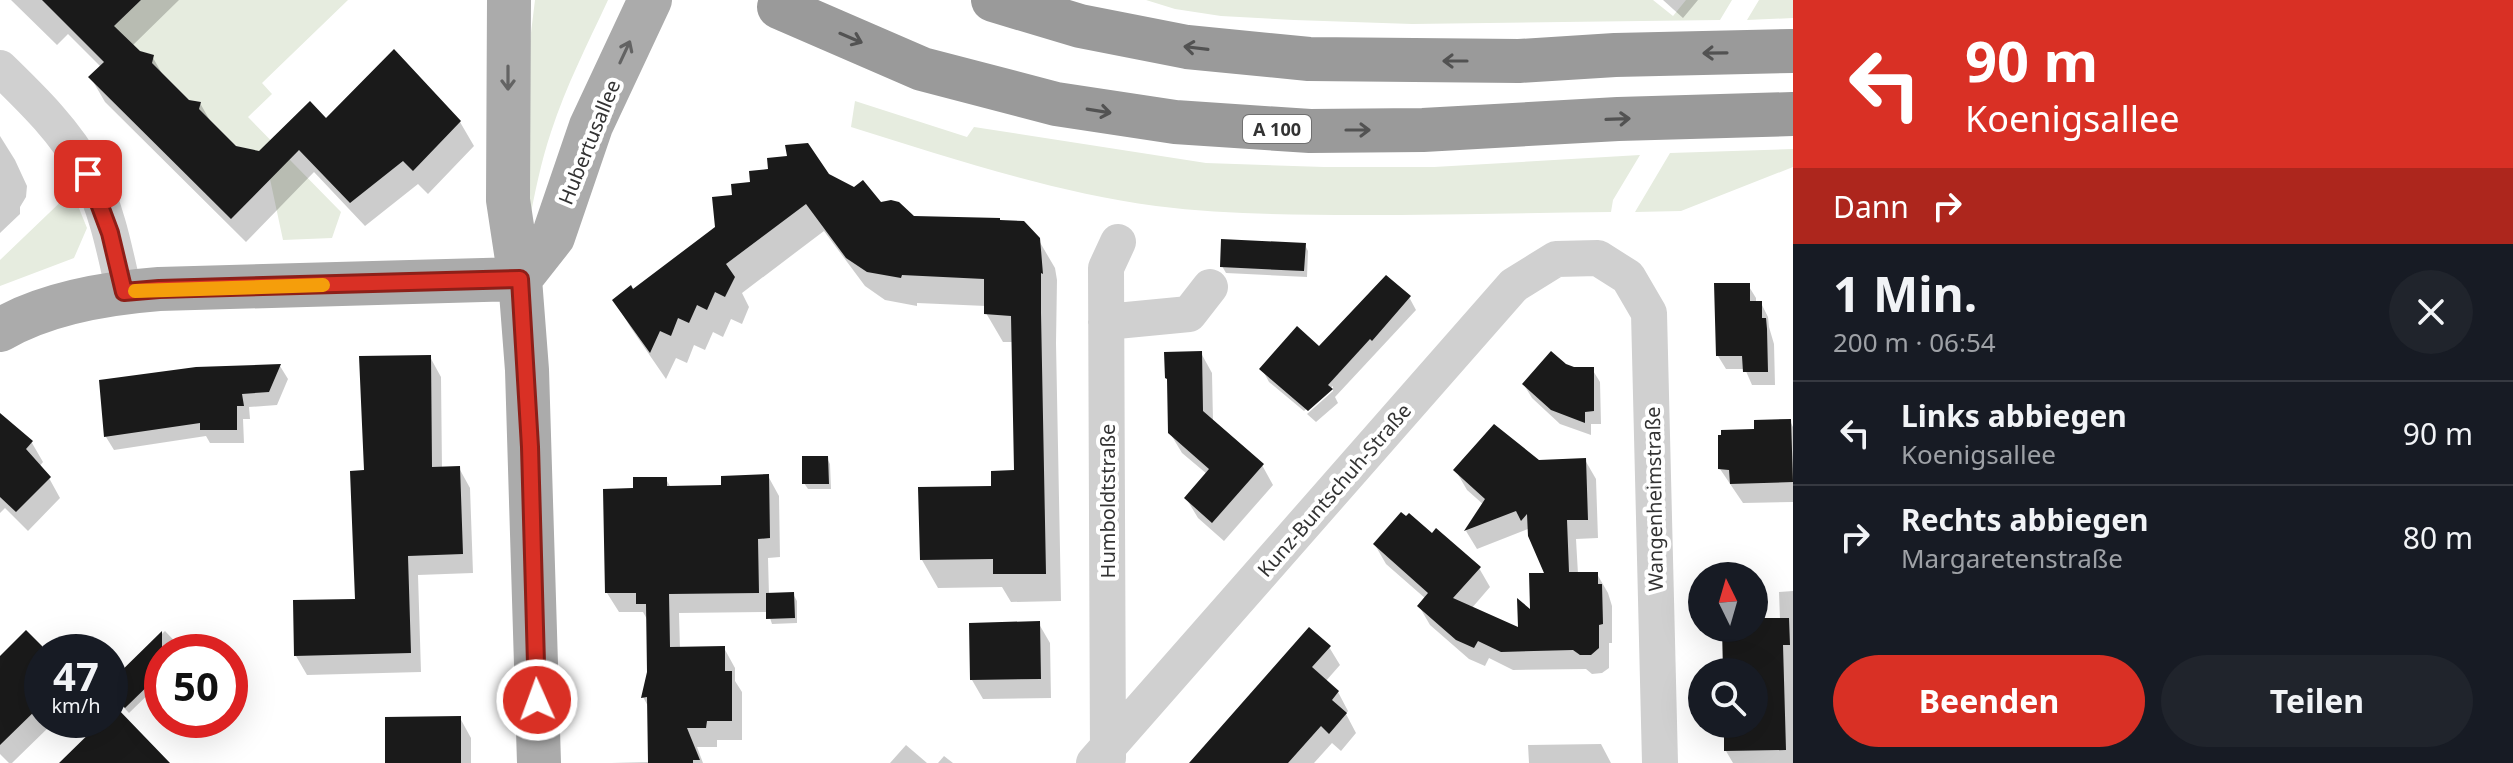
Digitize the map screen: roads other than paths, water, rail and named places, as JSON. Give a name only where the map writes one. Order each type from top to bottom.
[{"type":"highway","points":[[993,0],[1080,26],[1187,47],[1309,59],[1519,61],[1615,55],[1793,51]]},
{"type":"highway","name":"A 100","points":[[779,7],[922,69],[1056,104],[1175,122],[1310,131],[1423,130],[1618,119],[1793,114]]},
{"type":"main road","points":[[509,0],[508,200],[520,279],[530,447],[539,763]]},
{"type":"main road","name":"Hubertusallee","points":[[520,279],[553,237],[591,126],[650,0]]},
{"type":"main road","points":[[0,330],[56,307],[124,292],[520,279]]},
{"type":"street","points":[[0,68],[62,133],[88,174],[110,233],[124,292]]},
{"type":"street","name":"Humboldtstraße","points":[[1103,757],[1106,268],[1118,242]]},
{"type":"street","name":"Kunz-Buntschuh-Straße","points":[[1103,757],[1514,285],[1556,259],[1598,258]]},
{"type":"street","name":"Wangenheimstraße","points":[[1598,258],[1628,277],[1649,313],[1660,763]]},
{"type":"street","points":[[1106,322],[1189,314],[1210,287]]}]
